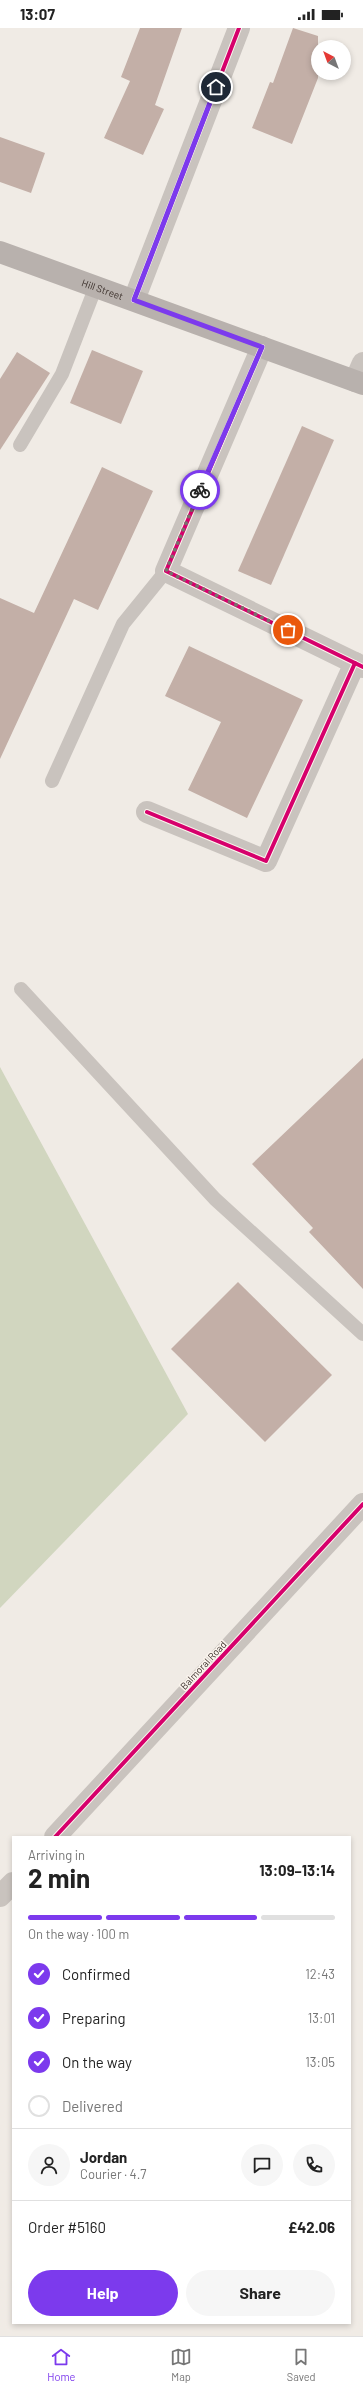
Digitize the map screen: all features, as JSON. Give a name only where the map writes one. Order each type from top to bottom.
[{"type":"main road","name":"Hill Street","points":[[0,252],[262,347],[360,376]]},
{"type":"street","points":[[134,300],[239,28]]},
{"type":"street","points":[[147,812],[266,861],[359,665],[166,571],[262,347]]},
{"type":"street","name":"Balmoral Road","points":[[57,1836],[363,1504]]},
{"type":"street","points":[[0,1896],[12,1884]]},
{"type":"lane","points":[[20,446],[62,374],[96,286]]},
{"type":"lane","points":[[52,781],[124,624],[166,571]]},
{"type":"lane","points":[[21,989],[215,1199],[363,1334]]},
{"type":"green space","points":[[0,1067],[188,1414],[0,1608]]},
{"type":"building","points":[[140,28],[182,28],[155,105],[164,109],[143,155],[104,138],[130,81],[121,77]]},
{"type":"building","points":[[293,28],[318,36],[318,40],[311,40],[311,80],[317,80],[292,144],[252,128],[270,82],[273,83]]},
{"type":"building","points":[[0,137],[45,153],[31,193],[0,182]]},
{"type":"building","points":[[92,350],[143,371],[121,424],[70,403]]},
{"type":"building","points":[[17,352],[50,373],[0,450],[0,379]]},
{"type":"building","points":[[302,426],[334,440],[271,585],[238,571]]},
{"type":"building","points":[[102,467],[153,491],[98,610],[74,599],[0,759],[0,598],[34,613]]},
{"type":"building","points":[[189,646],[303,700],[247,818],[188,790],[221,722],[165,696]]},
{"type":"building","points":[[363,1058],[363,1289],[309,1232],[313,1228],[252,1164]]},
{"type":"building","points":[[238,1282],[332,1375],[265,1442],[171,1349]]},
{"type":"cycle path","points":[[134,300],[239,28]]},
{"type":"cycle path","points":[[262,347],[166,571],[363,667]]},
{"type":"cycle path","points":[[147,812],[266,861],[355,663]]},
{"type":"cycle path","points":[[56,1836],[363,1504]]},
{"type":"way so far","points":[[200,490],[166,571],[288,630]]},
{"type":"route","points":[[200,490],[262,347],[134,300],[216,87]]}]
